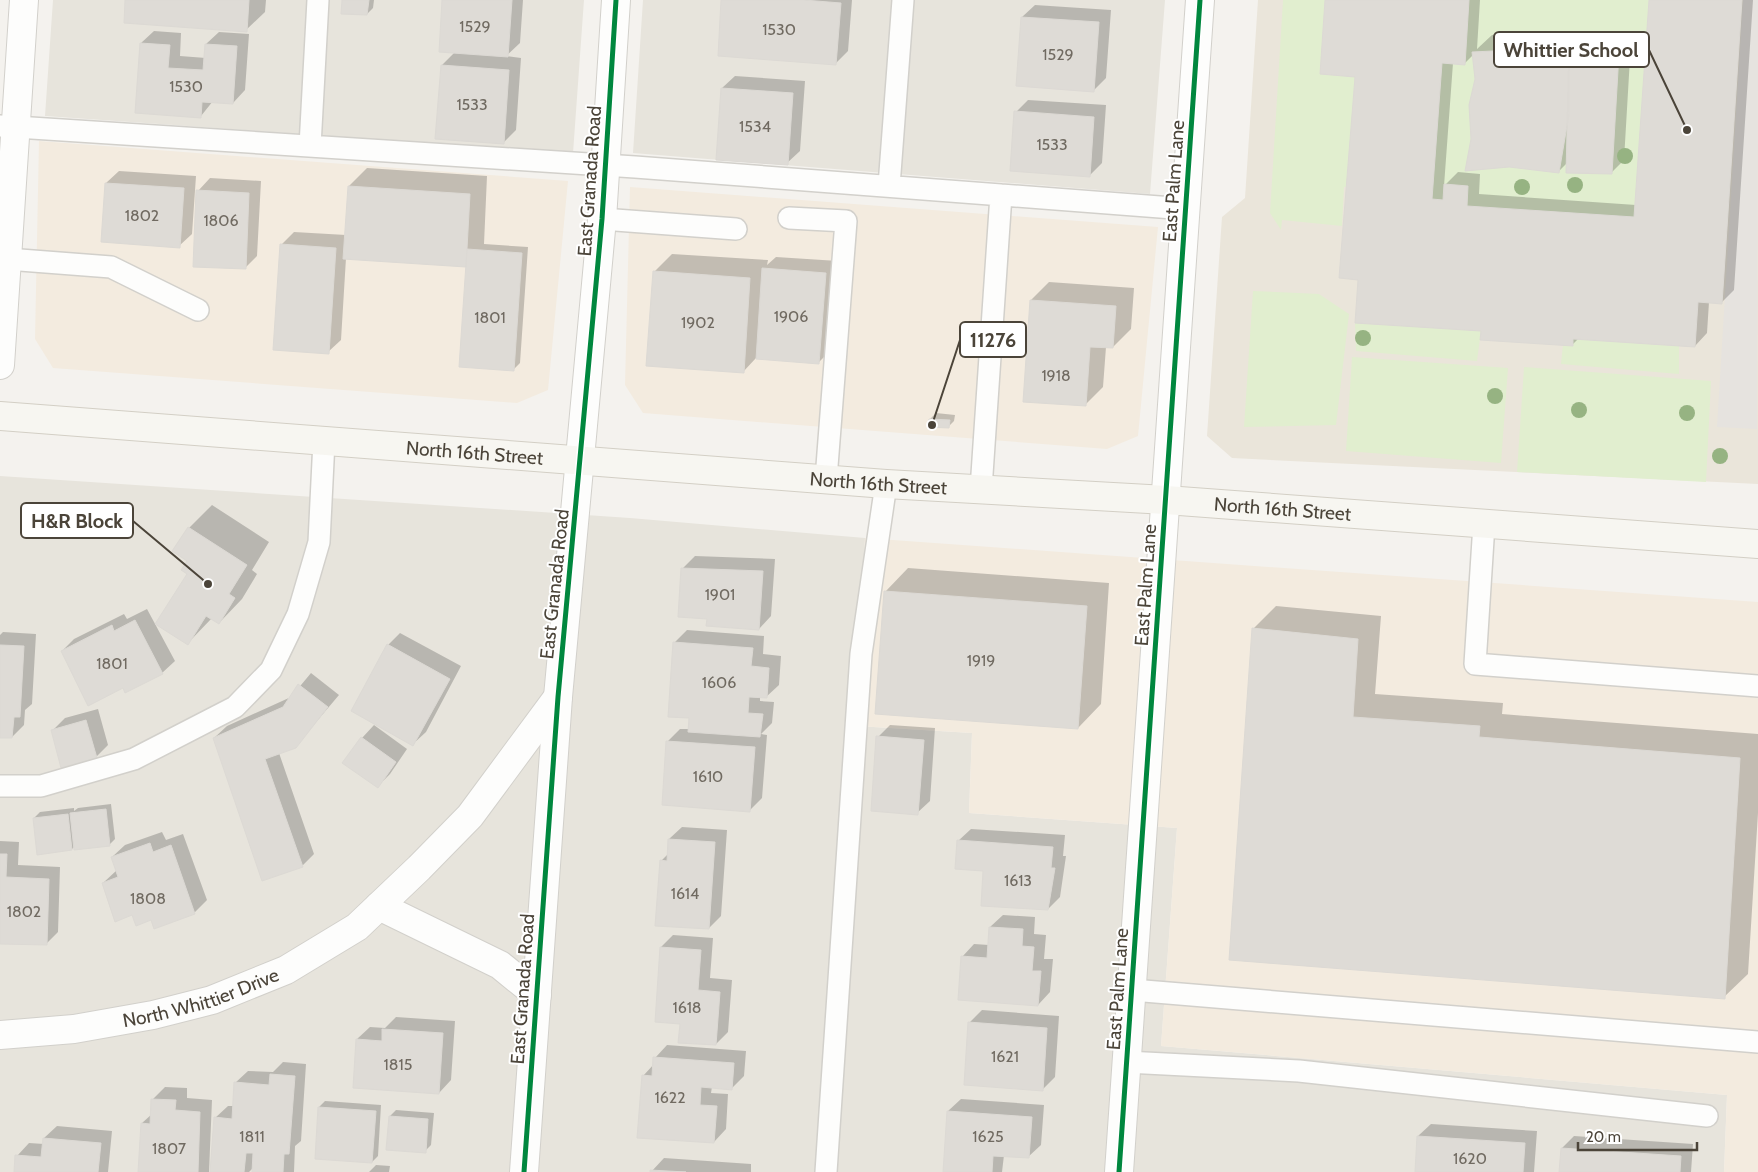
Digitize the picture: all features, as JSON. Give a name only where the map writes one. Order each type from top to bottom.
[{"type":"main road","name":"North 16th Street","points":[[0,416],[886,484],[1166,500],[1758,544]]},
{"type":"street","points":[[0,366],[7,259],[8,127],[24,0]]},
{"type":"street","name":"East Granada Road","points":[[524,1172],[558,697],[602,219],[616,0]]},
{"type":"street","name":"East Palm Lane","points":[[1119,1172],[1200,0]]},
{"type":"street","name":"North Whittier Drive","points":[[0,1034],[74,1029],[153,1015],[212,1000],[286,970],[356,927],[470,816],[558,697]]},
{"type":"street","points":[[379,906],[500,965],[537,995]]},
{"type":"lane","points":[[310,146],[318,0]]},
{"type":"lane","points":[[889,186],[903,0]]},
{"type":"lane","points":[[8,127],[606,165],[1186,209]]},
{"type":"lane","points":[[981,490],[1001,195]]},
{"type":"lane","points":[[789,218],[846,221],[826,479]]},
{"type":"lane","points":[[602,219],[736,229]]},
{"type":"lane","points":[[7,259],[111,267],[198,310]]},
{"type":"lane","points":[[0,786],[41,786],[134,759],[235,707],[271,670],[298,614],[320,542],[324,441]]},
{"type":"lane","points":[[826,1172],[861,654],[886,484]]},
{"type":"lane","points":[[1484,524],[1474,664],[1758,686]]},
{"type":"lane","points":[[1132,990],[1758,1042]]},
{"type":"lane","points":[[1126,1062],[1299,1071],[1707,1116]]},
{"type":"shaded area","points":[[53,0],[584,0],[573,153],[45,116]]},
{"type":"shaded area","points":[[643,0],[1165,0],[1150,194],[633,153]]},
{"type":"shaded area","points":[[1258,0],[1758,0],[1758,484],[1232,458],[1207,436],[1222,217],[1245,198]]},
{"type":"shaded area","points":[[1743,0],[1758,0],[1757,429],[1717,427]]},
{"type":"shaded area","points":[[39,141],[568,181],[548,390],[517,403],[53,368],[35,339]]},
{"type":"shaded area","points":[[630,187],[1158,227],[1138,436],[1107,449],[643,413],[625,385]]},
{"type":"shaded area","points":[[0,476],[630,518],[865,538],[857,726],[972,733],[969,813],[1177,828],[1161,1046],[1727,1095],[1724,1172],[0,1172]]},
{"type":"shaded area","points":[[865,538],[1758,602],[1758,1172],[1724,1172],[1727,1095],[1161,1046],[1177,828],[969,813],[972,733],[857,726]]},
{"type":"green space","points":[[1283,0],[1325,0],[1320,74],[1355,77],[1348,187],[1344,187],[1342,226],[1282,220],[1281,230],[1270,213]]},
{"type":"green space","points":[[1469,0],[1649,0],[1634,217],[1467,206],[1467,186],[1444,184],[1443,200],[1432,199],[1442,63],[1465,65]]},
{"type":"green space","points":[[1253,291],[1319,294],[1349,314],[1336,425],[1244,427]]},
{"type":"green space","points":[[1355,323],[1481,331],[1477,361],[1356,351]]},
{"type":"green space","points":[[1573,339],[1679,346],[1679,374],[1561,364],[1563,345],[1572,346]]},
{"type":"green space","points":[[1352,357],[1508,368],[1501,463],[1346,451]]},
{"type":"green space","points":[[1524,367],[1711,381],[1706,482],[1517,472]]},
{"type":"building","points":[[125,0],[249,0],[247,32],[124,23]]},
{"type":"building","points":[[342,0],[369,0],[367,15],[341,14]]},
{"type":"building","points":[[442,0],[512,0],[508,57],[439,52]]},
{"type":"building","points":[[721,0],[804,0],[841,3],[836,65],[718,56]]},
{"type":"building","points":[[1325,0],[1469,0],[1465,65],[1442,63],[1432,199],[1443,200],[1444,184],[1468,186],[1467,206],[1634,217],[1649,0],[1742,0],[1722,304],[1698,302],[1695,347],[1573,339],[1573,346],[1480,340],[1481,331],[1355,323],[1358,280],[1339,278],[1355,77],[1320,74]]},
{"type":"building","points":[[1021,17],[1099,22],[1094,92],[1016,86]]},
{"type":"building","points":[[140,43],[170,45],[168,68],[203,70],[205,44],[237,46],[233,104],[202,102],[201,118],[135,113]]},
{"type":"building","points":[[1514,50],[1569,51],[1569,114],[1559,173],[1509,167],[1465,171],[1471,139],[1469,105],[1475,79],[1472,52]]},
{"type":"building","points":[[1569,51],[1619,53],[1612,174],[1566,173]]},
{"type":"building","points":[[441,65],[509,70],[504,144],[435,139]]},
{"type":"building","points":[[721,88],[793,93],[788,165],[716,160]]},
{"type":"building","points":[[1014,111],[1094,117],[1090,177],[1010,171]]},
{"type":"building","points":[[105,183],[184,188],[180,248],[101,242]]},
{"type":"building","points":[[348,186],[470,194],[466,267],[343,259]]},
{"type":"building","points":[[196,190],[249,193],[246,269],[193,267]]},
{"type":"building","points":[[280,244],[336,248],[329,354],[273,350]]},
{"type":"building","points":[[467,249],[522,253],[514,371],[459,367]]},
{"type":"building","points":[[762,268],[826,273],[819,364],[756,359]]},
{"type":"building","points":[[653,271],[750,278],[744,373],[646,366]]},
{"type":"building","points":[[1030,300],[1116,306],[1113,348],[1090,347],[1086,406],[1023,402]]},
{"type":"building","points":[[929,419],[950,420],[949,428],[928,427]]},
{"type":"building","points":[[188,527],[247,565],[229,594],[235,598],[219,624],[206,616],[188,645],[155,624],[187,574],[181,570],[187,561],[172,551]]},
{"type":"building","points":[[681,568],[763,571],[759,630],[706,626],[707,619],[678,617]]},
{"type":"building","points":[[884,591],[1087,606],[1078,729],[875,714]]},
{"type":"building","points":[[135,620],[163,674],[125,693],[123,688],[88,706],[61,651],[112,625],[114,631]]},
{"type":"building","points":[[1252,628],[1358,639],[1353,717],[1480,726],[1479,737],[1740,758],[1725,999],[1229,960]]},
{"type":"building","points":[[673,642],[753,648],[751,666],[769,668],[767,698],[749,697],[748,713],[763,714],[760,737],[688,732],[689,718],[668,717]]},
{"type":"building","points":[[387,644],[450,679],[413,746],[351,711]]},
{"type":"building","points":[[0,645],[24,646],[20,717],[14,717],[12,738],[0,738]]},
{"type":"building","points":[[298,684],[328,707],[296,748],[265,759],[303,867],[262,881],[213,738],[283,707]]},
{"type":"building","points":[[86,720],[97,758],[61,768],[51,730]]},
{"type":"building","points":[[876,736],[924,740],[918,815],[871,811]]},
{"type":"building","points":[[361,737],[396,762],[378,788],[342,763]]},
{"type":"building","points":[[666,741],[755,747],[750,812],[662,805]]},
{"type":"building","points":[[106,809],[110,846],[74,850],[70,813]]},
{"type":"building","points":[[68,814],[72,850],[37,855],[33,818]]},
{"type":"building","points":[[668,839],[715,842],[709,929],[655,926],[660,860],[667,861]]},
{"type":"building","points":[[957,840],[1053,847],[1051,868],[1055,868],[1048,910],[981,906],[983,871],[955,869]]},
{"type":"building","points":[[150,843],[153,852],[171,845],[195,914],[154,929],[151,920],[136,926],[132,915],[115,922],[102,883],[118,877],[111,857]]},
{"type":"building","points":[[0,854],[7,854],[6,877],[49,879],[47,945],[0,944]]},
{"type":"building","points":[[989,927],[1023,929],[1022,946],[1034,947],[1032,971],[1041,971],[1038,1006],[958,1000],[961,956],[987,958]]},
{"type":"building","points":[[660,947],[701,950],[698,990],[720,992],[716,1045],[678,1043],[680,1024],[655,1022]]},
{"type":"building","points":[[968,1022],[1047,1028],[1043,1091],[964,1085]]},
{"type":"building","points":[[382,1029],[443,1033],[439,1094],[353,1088],[356,1039],[382,1041]]},
{"type":"building","points":[[653,1057],[734,1063],[732,1090],[701,1087],[700,1105],[717,1106],[714,1143],[637,1138],[642,1075],[652,1076]]},
{"type":"building","points":[[270,1074],[295,1076],[289,1154],[284,1154],[283,1172],[252,1172],[253,1153],[246,1153],[244,1172],[210,1172],[214,1117],[232,1119],[234,1082],[269,1085]]},
{"type":"building","points":[[151,1099],[176,1100],[175,1110],[200,1112],[198,1172],[138,1172],[141,1123],[150,1124]]},
{"type":"building","points":[[318,1107],[376,1111],[372,1163],[315,1159]]},
{"type":"building","points":[[947,1111],[1032,1117],[1029,1158],[993,1156],[992,1172],[943,1172]]},
{"type":"building","points":[[389,1116],[428,1119],[426,1153],[386,1150]]},
{"type":"building","points":[[1417,1136],[1525,1143],[1523,1172],[1415,1172]]},
{"type":"building","points":[[43,1138],[101,1143],[98,1172],[14,1172],[15,1155],[41,1157]]},
{"type":"building","points":[[1561,1148],[1681,1156],[1680,1172],[1559,1172]]},
{"type":"building","points":[[650,1170],[686,1172],[650,1172]]},
{"type":"cycle path","points":[[524,1172],[558,697],[602,219],[616,0]]},
{"type":"cycle path","points":[[1119,1172],[1200,0]]},
{"type":"place","name":"Whittier School","points":[[1687,130]]},
{"type":"place","name":"11276","points":[[932,425]]},
{"type":"place","name":"H&R Block","points":[[208,584]]}]
